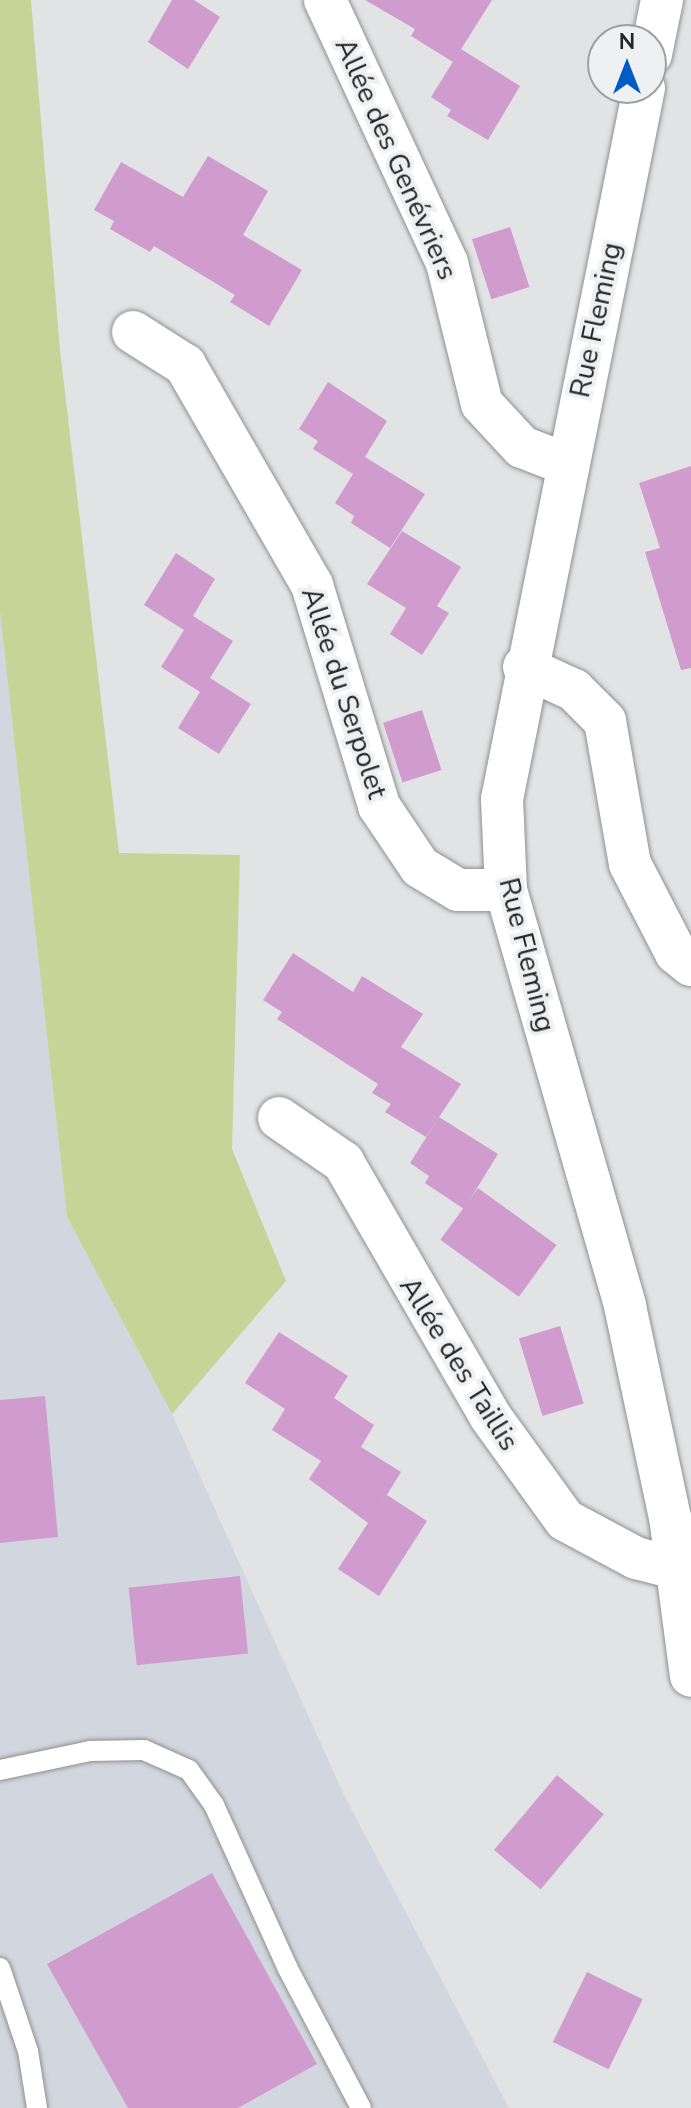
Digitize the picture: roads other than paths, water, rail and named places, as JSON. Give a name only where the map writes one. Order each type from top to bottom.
[{"type":"street","name":"Allée des Genévriers","points":[[325,0],[447,263],[482,404],[522,447],[566,464]]},
{"type":"street","points":[[657,24],[662,0]]},
{"type":"street","name":"Rue Fleming","points":[[641,104],[524,667],[502,799],[506,890],[625,1306],[684,1571],[691,1676]]},
{"type":"street","name":"Allée du Serpolet","points":[[133,332],[185,365],[312,585],[379,806],[420,867],[458,890],[506,890]]},
{"type":"street","points":[[524,667],[574,690],[605,721],[630,864],[676,953],[691,965]]},
{"type":"street","name":"Allée des Taillis","points":[[279,1118],[343,1162],[481,1403],[565,1520],[636,1558],[684,1571]]},
{"type":"lane","points":[[0,1770],[90,1751],[144,1750],[189,1770],[214,1805],[287,1967],[361,2108]]},
{"type":"lane","points":[[0,1968],[28,2051],[37,2108]]}]
